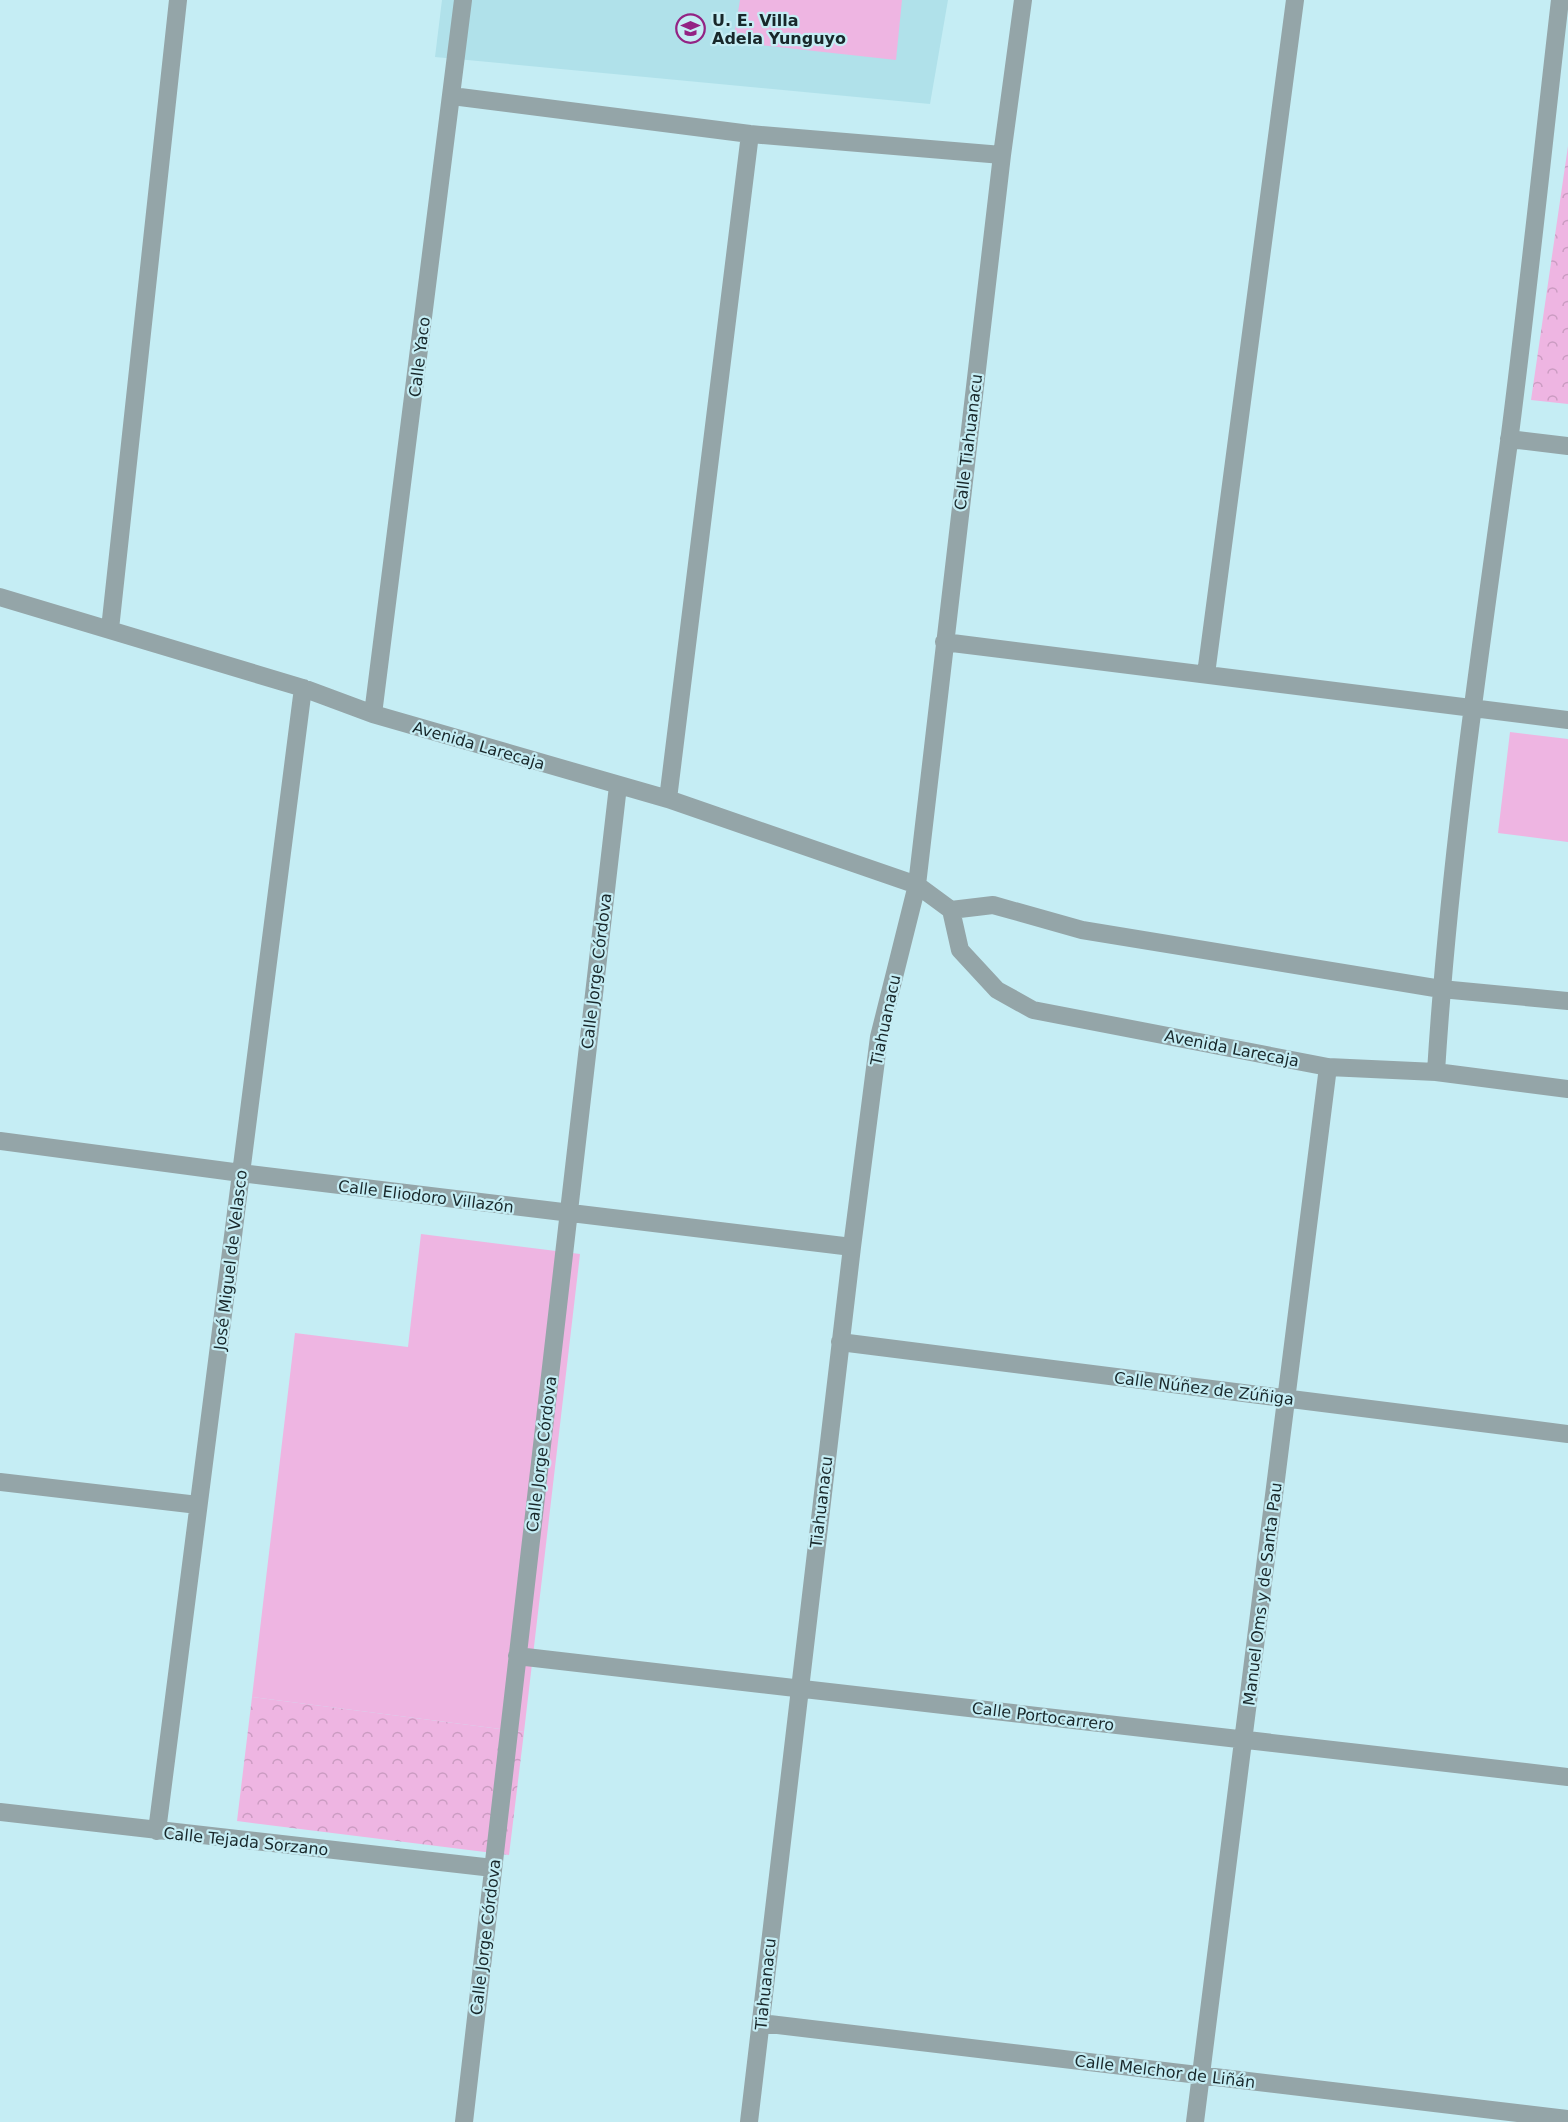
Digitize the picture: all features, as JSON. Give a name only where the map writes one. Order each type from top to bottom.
[{"type":"street","points":[[110,629],[178,0]]},
{"type":"street","name":"Calle Yaco","points":[[373,714],[463,0]]},
{"type":"street","name":"Calle Tiahuanacu","points":[[917,885],[1002,155],[1023,0]]},
{"type":"street","points":[[1206,674],[1295,0]]},
{"type":"street","points":[[1436,1072],[1441,989],[1471,710],[1509,439],[1560,0]]},
{"type":"street","points":[[452,96],[750,134],[1002,155]]},
{"type":"street","points":[[668,799],[750,134]]},
{"type":"street","points":[[1509,439],[1568,446]]},
{"type":"street","name":"Avenida Larecaja","points":[[0,597],[303,688],[373,714],[668,799],[917,885],[951,910],[960,950],[998,990],[1033,1010],[1328,1067],[1436,1072],[1568,1089]]},
{"type":"street","points":[[944,642],[1471,710],[1568,720]]},
{"type":"street","name":"José Miguel de Velasco","points":[[157,1831],[303,688]]},
{"type":"street","name":"Calle Jorge Córdova","points":[[464,2122],[618,786]]},
{"type":"street","name":"Tiahuanacu","points":[[749,2122],[840,1342],[879,1037],[917,885]]},
{"type":"street","points":[[951,910],[993,905],[1082,930],[1441,989],[1568,1001]]},
{"type":"street","name":"Manuel Oms y de Santa Pau","points":[[1195,2122],[1328,1067]]},
{"type":"street","name":"Calle Eliodoro Villazón","points":[[0,1141],[241,1173],[852,1246]]},
{"type":"street","name":"Calle Núñez de Zúñiga","points":[[840,1342],[1568,1434]]},
{"type":"street","points":[[0,1482],[198,1505]]},
{"type":"street","name":"Calle Portocarrero","points":[[517,1656],[1568,1777]]},
{"type":"street","name":"Calle Tejada Sorzano","points":[[0,1812],[493,1868]]},
{"type":"street","name":"Calle Melchor de Liñán","points":[[761,2023],[1568,2119]]},
{"type":"shaded area","name":"U. E. Villa Adela Yunguyo","points":[[442,0],[948,0],[930,104],[435,57]]},
{"type":"green space","points":[[740,0],[902,0],[896,60],[733,42]]},
{"type":"green space","points":[[1568,146],[1568,404],[1531,400]]},
{"type":"green space","points":[[1510,732],[1568,739],[1568,842],[1498,833]]},
{"type":"green space","points":[[421,1234],[580,1254],[524,1732],[252,1697],[295,1333],[408,1347]]},
{"type":"green space","points":[[252,1697],[524,1732],[509,1855],[237,1821]]},
{"type":"place","name":"U. E. Villa Adela Yunguyo","points":[[691,29]]}]
